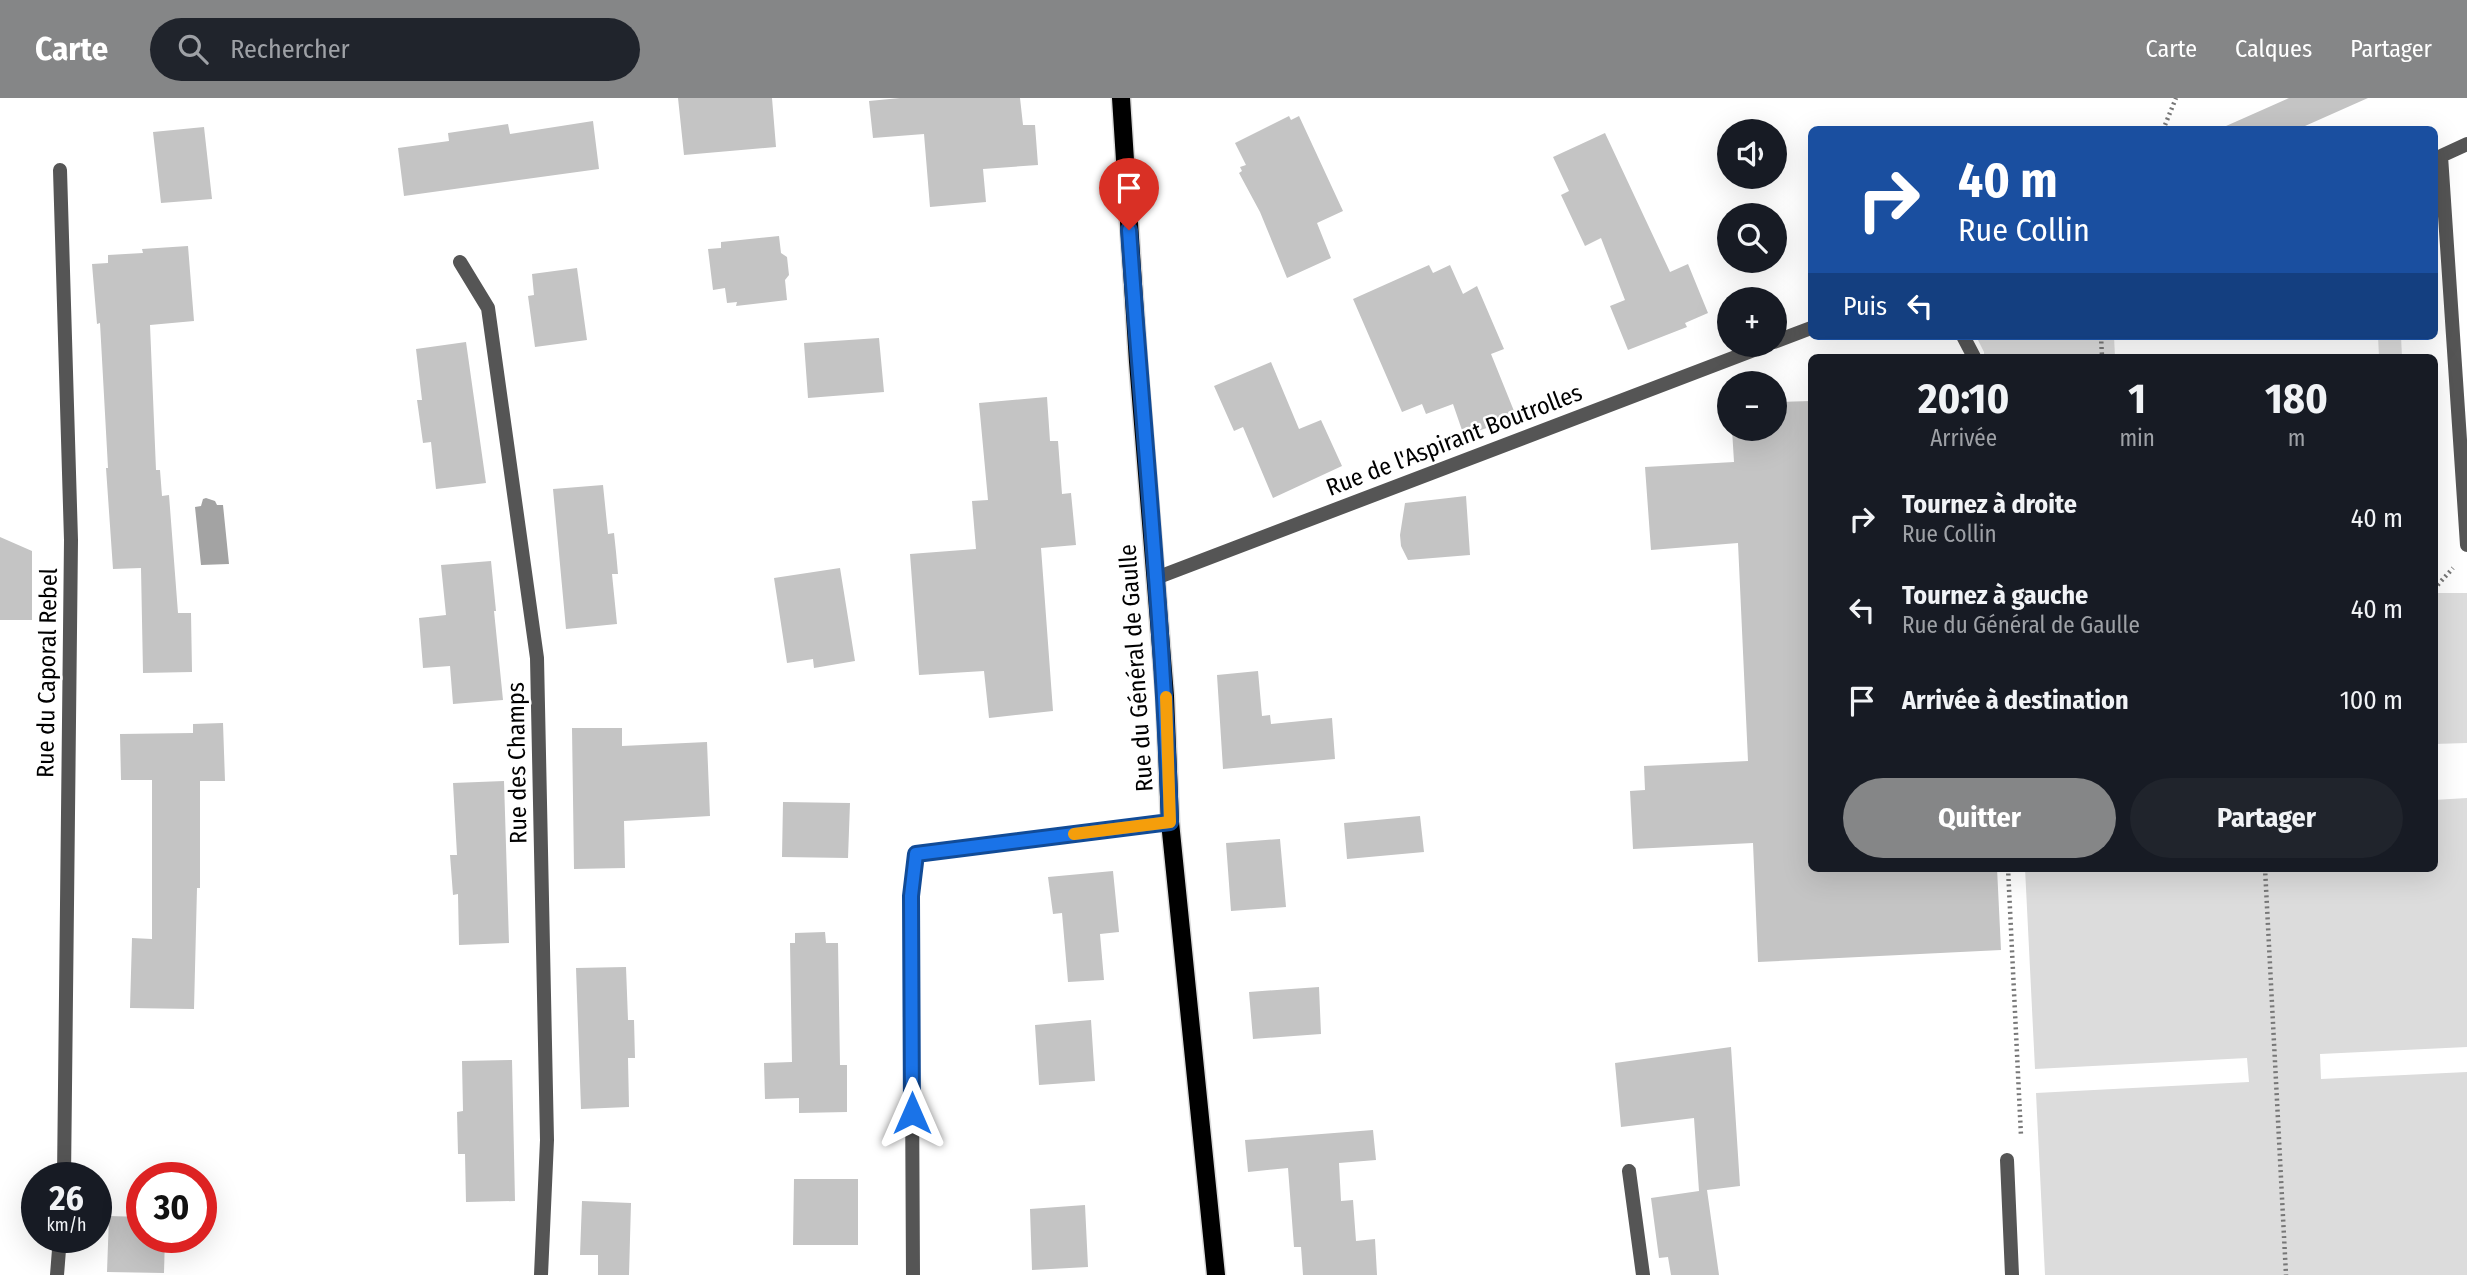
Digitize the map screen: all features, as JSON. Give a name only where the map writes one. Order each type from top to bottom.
[{"type":"main road","name":"Rue du Général de Gaulle","points":[[1121,98],[1138,362],[1166,696],[1170,822],[1216,1275]]},
{"type":"street","points":[[2467,144],[2441,156],[2467,545]]},
{"type":"street","name":"Rue du Caporal Rebel","points":[[60,170],[71,540],[64,1162]]},
{"type":"street","name":"Rue des Champs","points":[[460,262],[488,308],[537,658],[547,1140],[541,1275]]},
{"type":"street","points":[[1787,337],[1808,329]]},
{"type":"street","name":"Rue de l'Aspirant Boutrolles","points":[[1156,578],[1736,357]]},
{"type":"street","points":[[913,1275],[911,896],[916,854],[1170,822]]},
{"type":"street","points":[[2007,1160],[2012,1275]]},
{"type":"street","points":[[1629,1171],[1643,1275]]},
{"type":"street","points":[[57,1275],[59,1253]]},
{"type":"path","points":[[2165,126],[2176,98]]},
{"type":"path","points":[[2007,1160],[2021,1137],[2008,872]]},
{"type":"path","points":[[2265,872],[2286,1275]]},
{"type":"shaded area","points":[[1978,340],[2114,340],[2115,354],[1984,354]]},
{"type":"shaded area","points":[[2378,340],[2401,340],[2402,354],[2379,354]]},
{"type":"shaded area","points":[[206,498],[215,501],[217,505],[223,505],[229,564],[201,565],[195,507],[201,506]]},
{"type":"shaded area","points":[[2438,593],[2467,593],[2467,743],[2438,744]]},
{"type":"shaded area","points":[[2467,798],[2467,1047],[2320,1054],[2321,1079],[2467,1072],[2467,1275],[2045,1275],[2036,1093],[2249,1082],[2247,1058],[2035,1069],[2025,872],[2438,872],[2438,800]]},
{"type":"building","points":[[678,98],[772,98],[776,147],[684,155]]},
{"type":"building","points":[[900,98],[1020,98],[1023,125],[1035,125],[1038,165],[983,169],[986,202],[930,207],[924,134],[873,138],[869,101]]},
{"type":"building","points":[[2289,98],[2368,98],[2305,126],[2226,126]]},
{"type":"building","points":[[1289,116],[1291,120],[1299,116],[1343,211],[1317,223],[1331,258],[1287,278],[1260,212],[1239,173],[1242,171],[1240,167],[1246,165],[1235,143]]},
{"type":"building","points":[[593,121],[599,169],[404,196],[398,148],[449,141],[448,133],[508,124],[510,134]]},
{"type":"building","points":[[204,127],[212,199],[161,203],[153,132]]},
{"type":"building","points":[[1605,133],[1670,272],[1688,264],[1708,313],[1685,323],[1687,327],[1628,350],[1610,306],[1625,300],[1601,238],[1585,246],[1561,195],[1569,191],[1553,157]]},
{"type":"building","points":[[779,236],[781,253],[787,257],[787,300],[736,306],[737,302],[727,303],[725,288],[713,290],[708,249],[721,248],[721,242]]},
{"type":"building","points":[[188,246],[194,321],[150,325],[156,470],[160,470],[162,496],[169,495],[178,613],[191,613],[192,672],[143,673],[141,568],[113,569],[100,323],[97,324],[92,264],[108,263],[108,255],[143,253],[142,249]]},
{"type":"building","points":[[1429,265],[1433,273],[1450,265],[1463,294],[1477,286],[1504,349],[1491,354],[1514,411],[1510,413],[1512,419],[1464,436],[1453,404],[1426,414],[1422,404],[1402,412],[1353,299]]},
{"type":"building","points":[[577,268],[587,340],[535,347],[528,296],[534,295],[532,274]]},
{"type":"building","points":[[879,338],[884,392],[808,398],[804,343]]},
{"type":"building","points":[[466,342],[486,483],[436,489],[431,442],[423,443],[417,400],[422,400],[416,349]]},
{"type":"building","points":[[1271,362],[1299,429],[1321,420],[1342,466],[1273,498],[1243,427],[1234,431],[1214,386]]},
{"type":"building","points":[[1047,397],[1050,441],[1058,441],[1062,494],[1071,493],[1076,545],[1041,548],[1053,711],[989,718],[984,671],[919,675],[910,554],[976,549],[972,501],[988,500],[979,403]]},
{"type":"building","points":[[1808,401],[1808,872],[1997,872],[2001,950],[1758,962],[1753,843],[1633,849],[1630,791],[1645,790],[1644,766],[1748,761],[1738,543],[1651,550],[1645,467],[1734,462],[1733,441],[1787,441],[1787,402]]},
{"type":"building","points":[[603,485],[608,534],[614,533],[616,552],[618,574],[612,574],[617,624],[566,629],[553,489]]},
{"type":"building","points":[[1466,496],[1470,555],[1408,560],[1401,546],[1400,535],[1405,503]]},
{"type":"building","points":[[0,537],[32,551],[32,620],[0,620]]},
{"type":"building","points":[[491,561],[503,700],[453,704],[450,666],[423,668],[419,618],[446,615],[441,565]]},
{"type":"building","points":[[840,568],[855,661],[814,668],[813,659],[787,663],[774,578]]},
{"type":"building","points":[[1258,671],[1262,716],[1270,715],[1271,724],[1332,718],[1335,759],[1223,769],[1217,675]]},
{"type":"building","points":[[223,723],[225,781],[200,781],[200,888],[197,888],[194,1009],[130,1008],[132,938],[152,939],[152,780],[121,780],[120,734],[193,733],[193,724]]},
{"type":"building","points":[[572,728],[622,728],[622,746],[707,742],[710,816],[624,821],[625,868],[574,869]]},
{"type":"building","points":[[504,781],[509,943],[459,945],[458,894],[453,895],[450,855],[457,855],[453,783]]},
{"type":"building","points":[[783,802],[850,803],[848,858],[782,857]]},
{"type":"building","points":[[1420,816],[1424,852],[1347,859],[1344,823]]},
{"type":"building","points":[[1280,839],[1286,907],[1231,911],[1226,843]]},
{"type":"building","points":[[1113,871],[1119,932],[1100,934],[1104,980],[1068,982],[1062,913],[1053,914],[1048,877]]},
{"type":"building","points":[[825,932],[826,943],[838,943],[840,1065],[847,1065],[847,1112],[799,1113],[799,1098],[765,1099],[764,1063],[792,1062],[790,943],[795,943],[795,933]]},
{"type":"building","points":[[626,967],[628,1020],[634,1020],[635,1058],[628,1058],[629,1107],[581,1109],[576,968]]},
{"type":"building","points":[[1319,987],[1321,1034],[1253,1039],[1249,992]]},
{"type":"building","points":[[1091,1020],[1095,1081],[1039,1085],[1035,1025]]},
{"type":"building","points":[[1731,1047],[1740,1186],[1707,1190],[1719,1275],[1671,1275],[1668,1257],[1659,1258],[1651,1198],[1699,1191],[1694,1118],[1621,1127],[1615,1063]]},
{"type":"building","points":[[512,1060],[515,1201],[466,1202],[465,1154],[458,1154],[457,1112],[463,1111],[462,1061]]},
{"type":"building","points":[[1373,1130],[1376,1160],[1339,1163],[1341,1201],[1353,1200],[1356,1241],[1375,1239],[1377,1275],[1303,1275],[1301,1247],[1294,1247],[1288,1168],[1248,1172],[1245,1140]]},
{"type":"building","points":[[794,1179],[858,1179],[858,1245],[793,1245]]},
{"type":"building","points":[[582,1201],[631,1203],[629,1275],[598,1275],[598,1255],[580,1255]]},
{"type":"building","points":[[1085,1205],[1088,1267],[1032,1270],[1030,1209]]},
{"type":"building","points":[[112,1216],[126,1217],[126,1253],[165,1253],[164,1273],[107,1272],[108,1253],[112,1253]]},
{"type":"slow traffic","points":[[1074,834],[1170,822],[1166,697]]},
{"type":"route","points":[[912,1113],[911,896],[916,854],[1170,822],[1166,696],[1129,230]]}]
